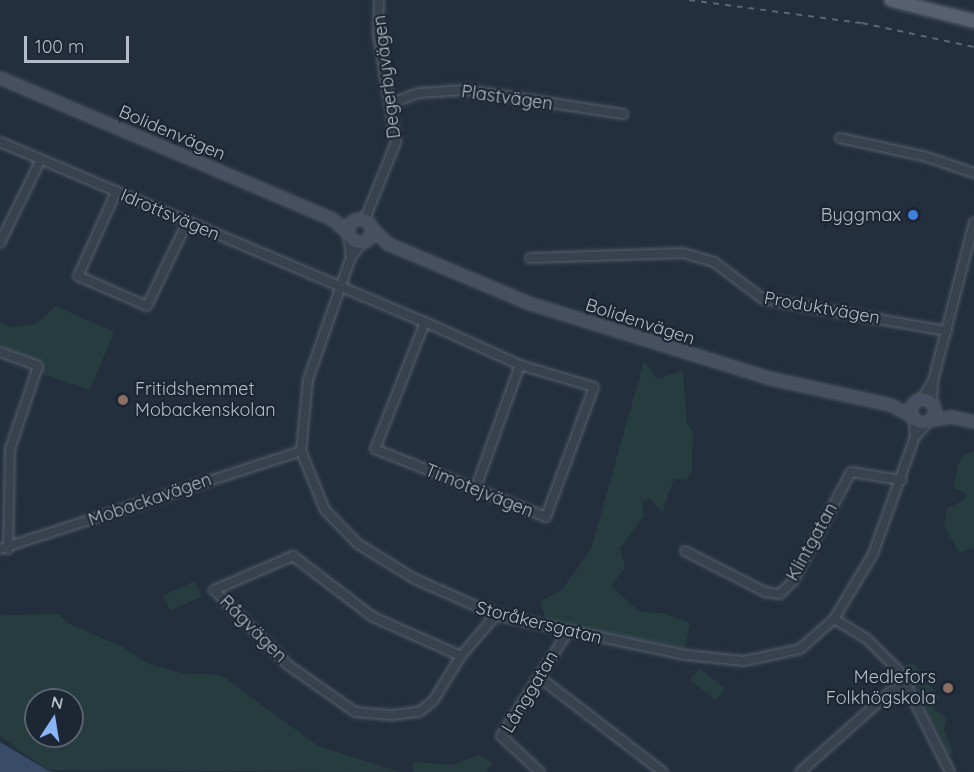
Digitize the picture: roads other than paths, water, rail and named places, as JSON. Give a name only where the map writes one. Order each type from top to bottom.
[{"type":"main road","points":[[891,0],[974,21]]},
{"type":"main road","name":"Bolidenvägen","points":[[0,78],[332,219],[353,221],[365,219],[388,244]]},
{"type":"main road","name":"Bolidenvägen","points":[[332,219],[348,234],[364,243],[388,244],[531,304],[664,348],[768,378],[891,405],[914,418],[929,421],[952,417]]},
{"type":"main road","points":[[348,234],[353,221]]},
{"type":"main road","points":[[364,243],[372,228]]},
{"type":"main road","points":[[914,418],[926,402]]},
{"type":"main road","points":[[926,402],[929,421]]},
{"type":"main road","name":"Bolidenvägen","points":[[891,405],[926,402],[952,417],[974,422]]},
{"type":"street","name":"Degerbyvägen","points":[[365,219],[393,160],[396,142],[392,103],[378,34],[379,0]]},
{"type":"street","name":"Plastvägen","points":[[392,103],[418,93],[466,90],[623,114]]},
{"type":"street","points":[[840,138],[974,172]]},
{"type":"street","name":"Idrottsvägen","points":[[0,142],[340,289]]},
{"type":"street","points":[[0,243],[41,159]]},
{"type":"street","points":[[116,192],[78,276],[147,306],[187,223]]},
{"type":"street","points":[[926,402],[947,331],[974,222]]},
{"type":"street","name":"Storåkersgatan","points":[[348,234],[351,257]]},
{"type":"street","name":"Storåkersgatan","points":[[364,243],[351,257],[302,406],[301,451],[325,510],[358,544],[414,579],[496,615],[567,633],[744,661],[800,649],[834,619],[873,554],[915,437],[914,418]]},
{"type":"street","name":"Produktvägen","points":[[530,258],[683,253],[714,262],[763,299],[947,331]]},
{"type":"street","name":"Timotejvägen","points":[[340,289],[425,322],[520,365],[594,387],[546,517],[375,449],[425,322]]},
{"type":"street","points":[[0,352],[38,366],[10,449],[4,549]]},
{"type":"street","points":[[475,490],[520,365]]},
{"type":"street","name":"Storåkersgatan","points":[[915,437],[929,421]]},
{"type":"street","name":"Mobackavägen","points":[[4,549],[301,451]]},
{"type":"street","name":"Klintgatan","points":[[685,551],[765,592],[780,594],[793,581],[851,472],[901,480]]},
{"type":"street","name":"Rågvägen","points":[[461,656],[373,617],[293,556],[214,590],[288,665],[355,712],[419,712],[433,701],[461,656],[496,615]]},
{"type":"street","points":[[834,619],[885,655],[909,684],[950,772]]},
{"type":"street","name":"Långgatan","points":[[540,772],[501,736],[567,633]]},
{"type":"street","points":[[539,677],[663,772]]},
{"type":"street","points":[[800,772],[890,692],[909,684]]},
{"type":"water","points":[[0,742],[47,770],[52,772],[0,772]]},
{"type":"railway","points":[[689,0],[862,23],[974,47]]},
{"type":"place","name":"Byggmax","points":[[913,215]]},
{"type":"place","name":"Fritidshemmet Mobackenskolan","points":[[123,400]]},
{"type":"place","name":"Medlefors Folkhögskola","points":[[948,688]]}]
